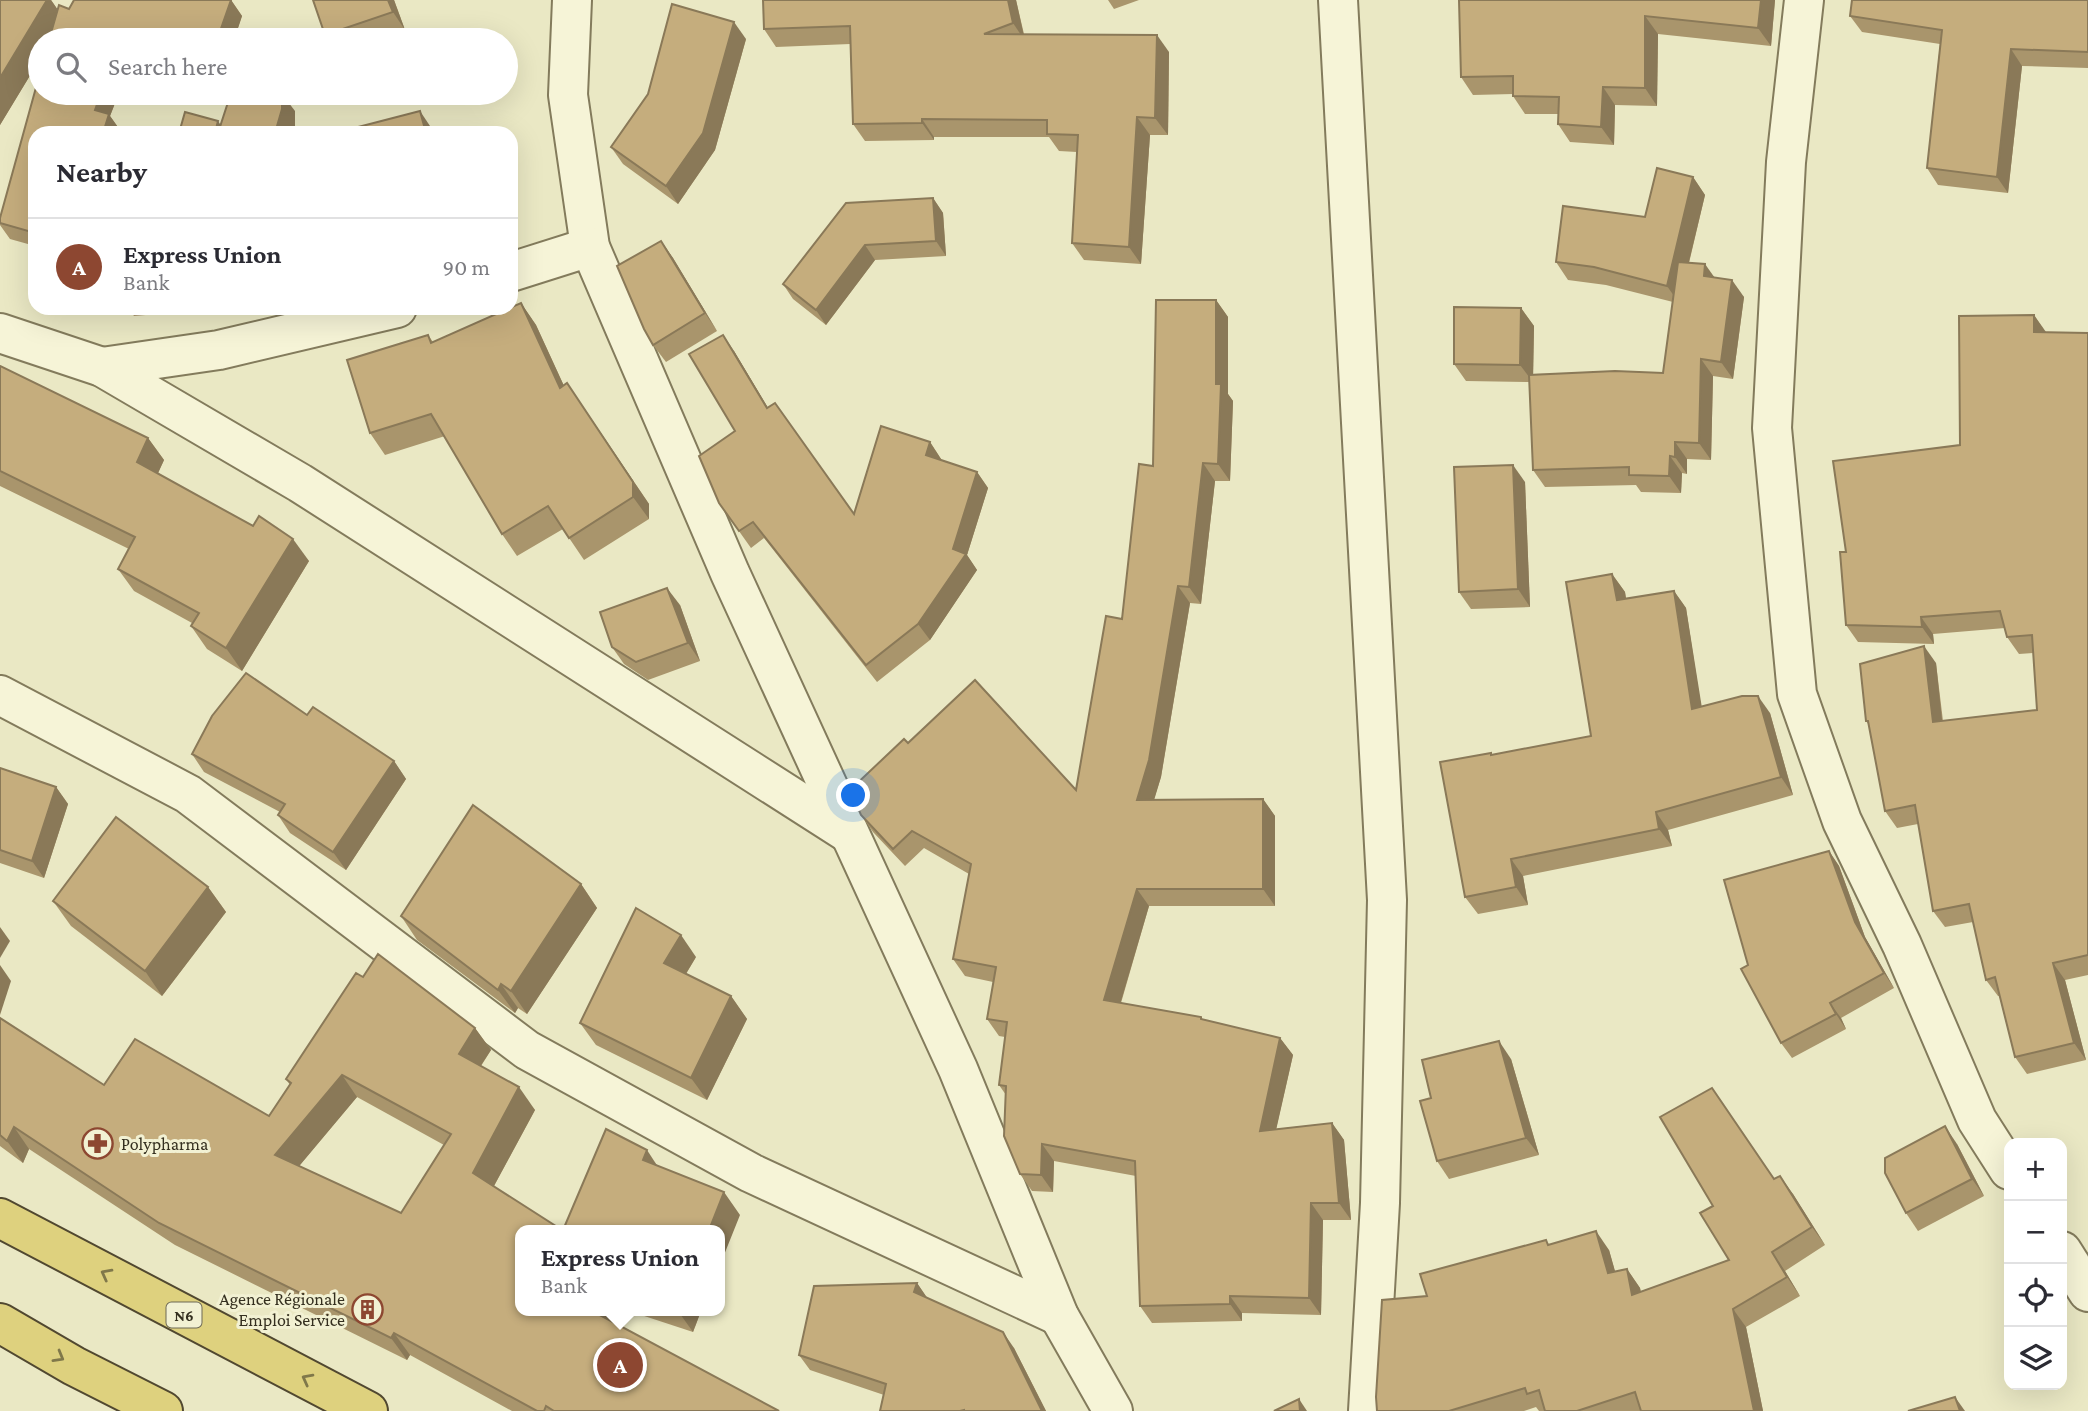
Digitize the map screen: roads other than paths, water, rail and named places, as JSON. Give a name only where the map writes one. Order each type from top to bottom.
[{"type":"highway","name":"N6","points":[[0,1218],[368,1411]]},
{"type":"highway","points":[[0,1323],[74,1366],[163,1411]]},
{"type":"street","points":[[572,0],[568,95],[590,247],[730,573],[958,1069],[1059,1316],[1112,1411]]},
{"type":"street","points":[[1338,0],[1387,900],[1380,1203],[1368,1411]]},
{"type":"street","points":[[1804,0],[1786,162],[1772,428],[1797,694],[1842,821],[1902,945],[1977,1120],[2004,1162]]},
{"type":"street","points":[[518,270],[590,247]]},
{"type":"street","points":[[102,367],[219,350],[367,315]]},
{"type":"street","points":[[0,333],[102,367],[300,483],[848,833]]},
{"type":"street","points":[[0,695],[188,794],[527,1050],[751,1173],[1059,1316]]},
{"type":"street","points":[[2067,1259],[2088,1292]]},
{"type":"place","name":"Polypharma","points":[[98,1144]]},
{"type":"place","name":"Agence Régionale Emploi Service","points":[[368,1309]]},
{"type":"place","name":"Express Union","points":[[620,1365]]}]
